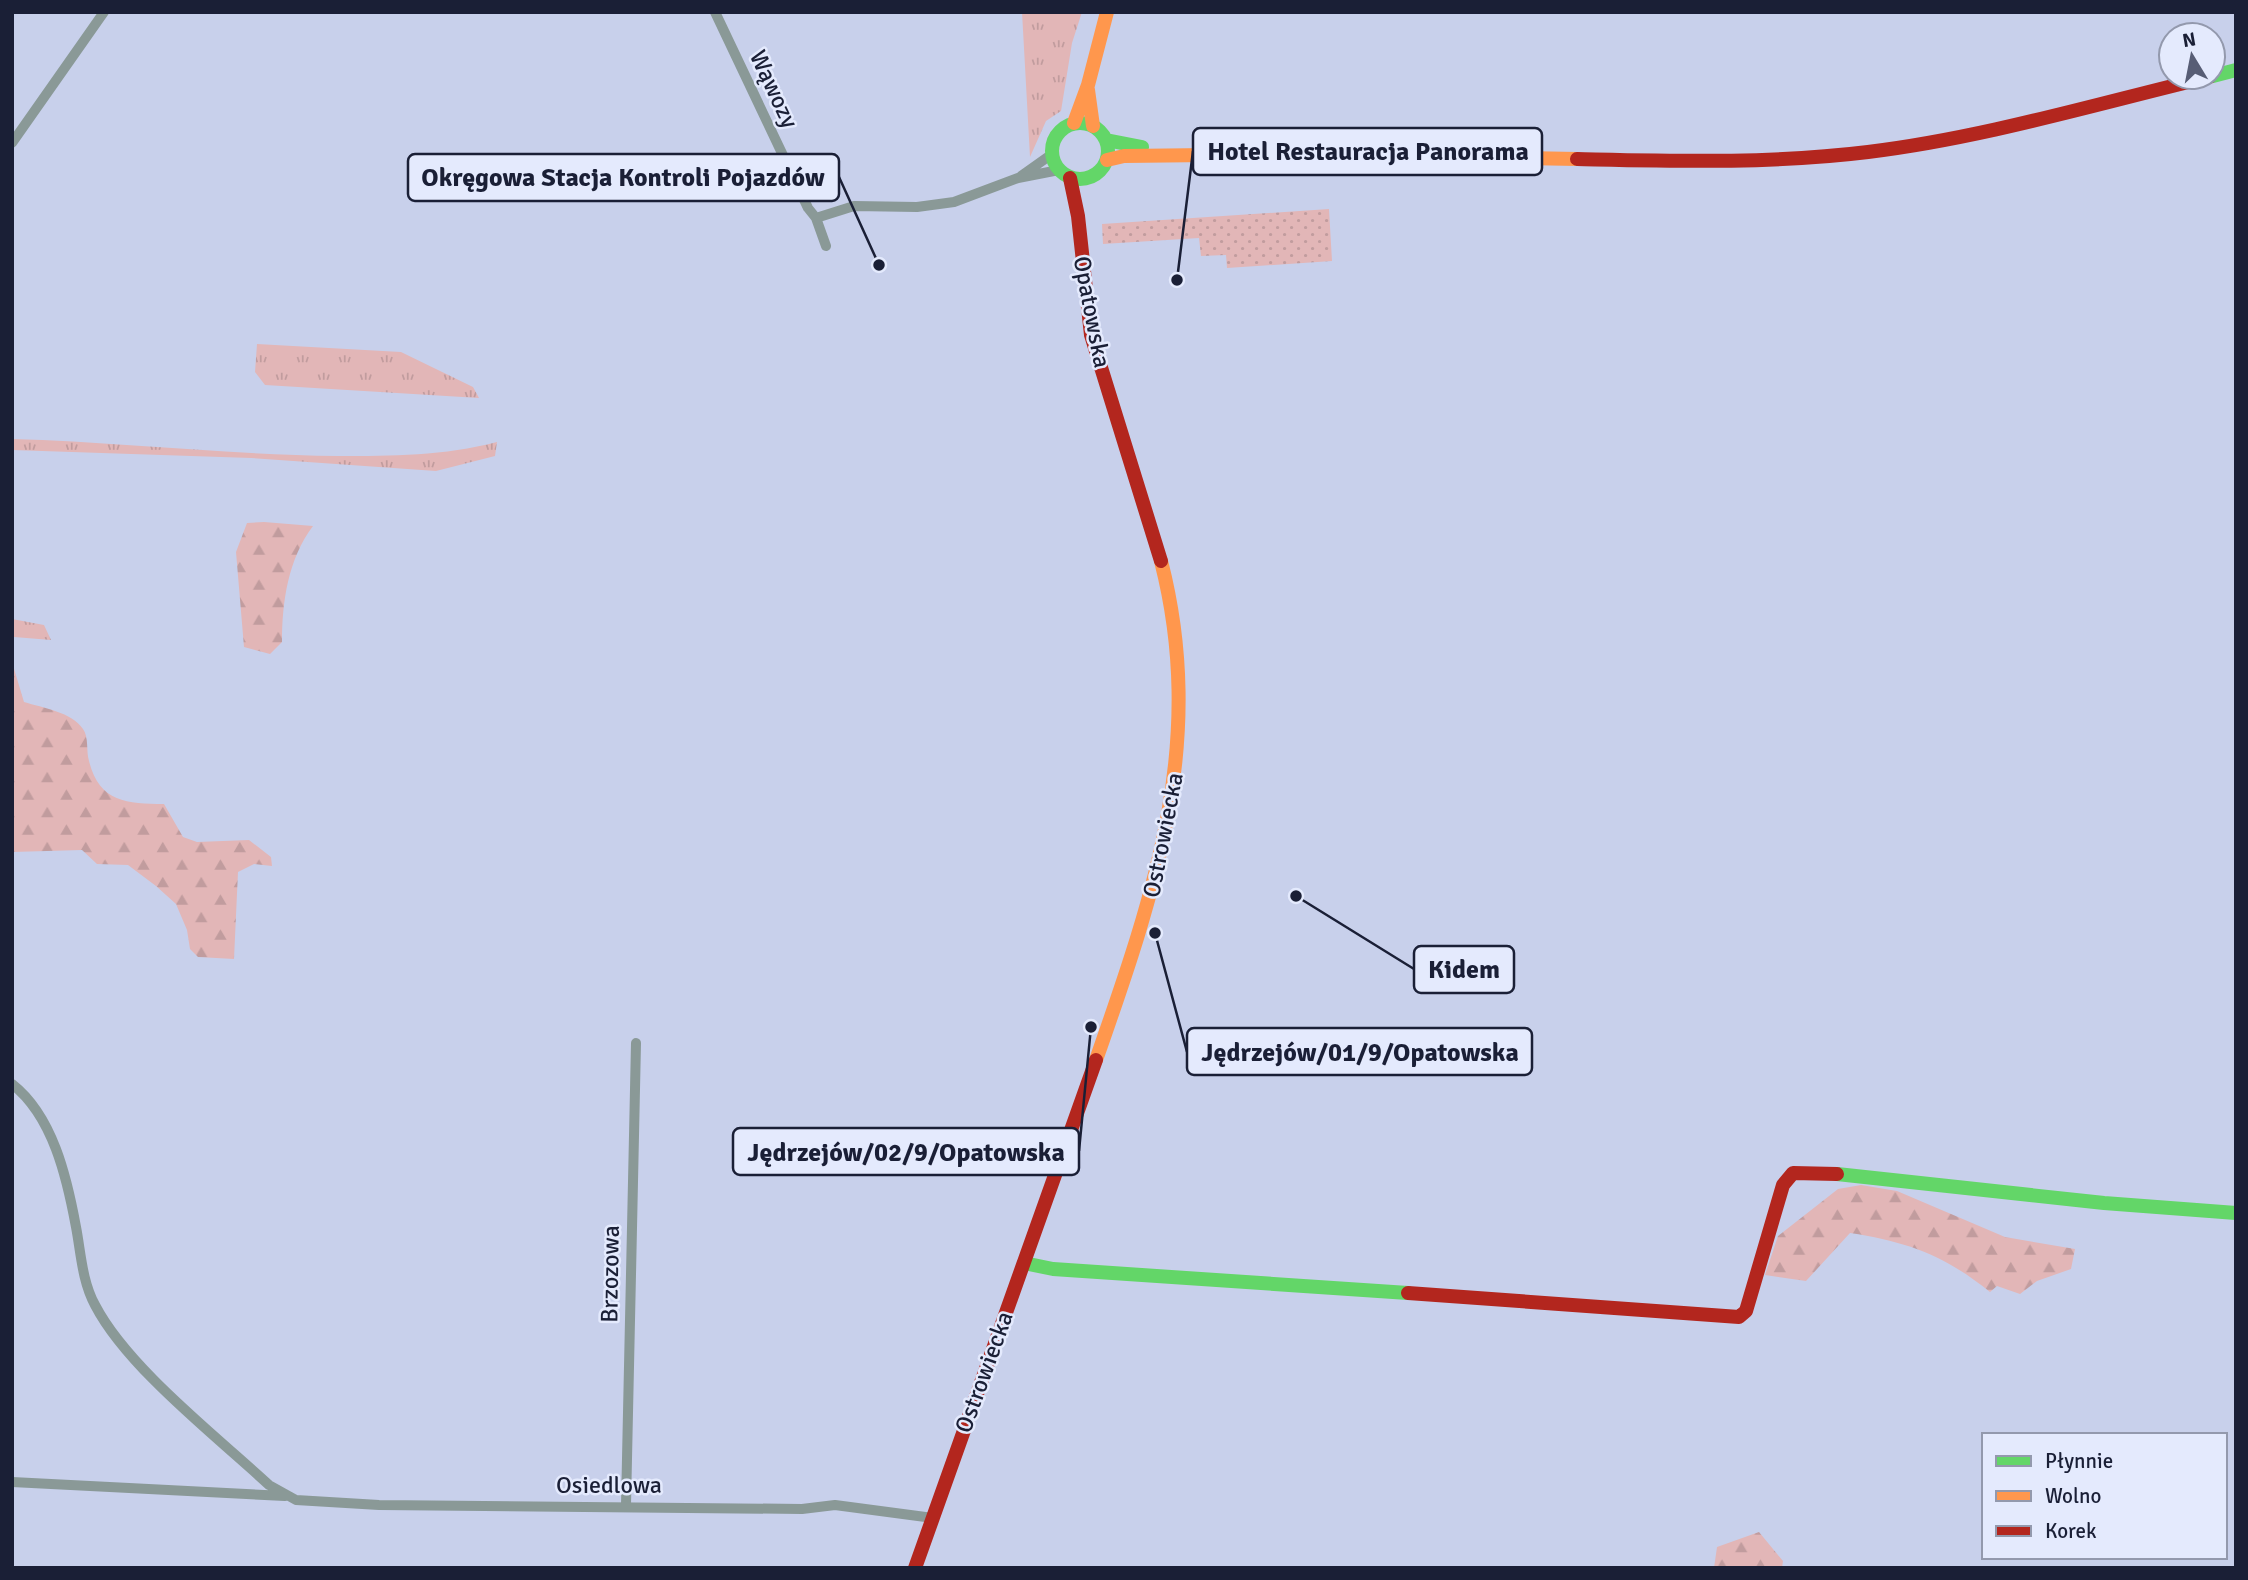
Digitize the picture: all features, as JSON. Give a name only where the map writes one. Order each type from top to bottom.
[{"type":"main road","points":[[1074,124],[1088,85],[1107,12]]},
{"type":"main road","points":[[1088,85],[1089,114],[1093,126],[1106,141],[1107,160],[1102,168],[1088,178],[1064,174],[1052,154],[1059,131],[1074,124],[1093,126]]},
{"type":"main road","points":[[1107,160],[1124,156],[1283,153],[1720,162],[1803,159],[1870,152],[1948,139],[2157,89]]},
{"type":"main road","points":[[1106,141],[1140,147],[1255,147],[1283,153]]},
{"type":"main road","name":"Opatowska","points":[[1064,174],[1078,215]]},
{"type":"main road","name":"Opatowska","points":[[1088,178],[1078,215],[1079,254],[1091,334],[1113,407]]},
{"type":"main road","name":"Ostrowiecka","points":[[915,1568],[1142,929],[1165,850],[1174,795],[1179,677],[1170,604],[1155,539],[1113,407]]},
{"type":"main road","points":[[1024,1263],[1053,1269],[1666,1311],[1729,1318],[1739,1317],[1746,1311],[1783,1185],[1793,1173],[1814,1171],[2104,1203],[2236,1213]]},
{"type":"street","points":[[12,143],[104,12]]},
{"type":"street","name":"Wąwozy","points":[[715,12],[802,196],[816,218],[826,246]]},
{"type":"street","points":[[816,218],[854,206],[917,207],[954,202],[1018,178],[1052,154]]},
{"type":"street","points":[[1018,178],[1064,174]]},
{"type":"street","name":"Brzozowa","points":[[626,1505],[636,1043]]},
{"type":"street","points":[[12,1084],[37,1111],[56,1150],[75,1224],[87,1288],[108,1327],[139,1363],[269,1485],[285,1496]]},
{"type":"street","name":"Osiedlowa","points":[[12,1482],[285,1496],[296,1500],[379,1505],[626,1505],[802,1509],[835,1505],[933,1518]]},
{"type":"green space","points":[[1022,12],[1082,12],[1072,43],[1061,111],[1046,121],[1030,157]]},
{"type":"green space","points":[[1329,209],[1332,261],[1227,268],[1226,255],[1201,256],[1199,238],[1103,244],[1102,224]]},
{"type":"green space","points":[[257,344],[401,352],[473,387],[479,398],[265,385],[255,372]]},
{"type":"green space","points":[[12,439],[338,456],[438,453],[497,442],[495,456],[436,471],[251,458],[12,450]]},
{"type":"green space","points":[[247,523],[313,526],[298,552],[288,581],[282,642],[270,654],[244,647],[236,552]]},
{"type":"green space","points":[[12,619],[44,625],[51,640],[14,637],[12,644]]},
{"type":"green space","points":[[12,662],[24,702],[72,718],[83,729],[94,775],[107,793],[127,801],[164,804],[183,837],[197,842],[249,840],[271,857],[272,866],[254,864],[238,872],[234,959],[198,957],[190,949],[187,930],[176,904],[128,865],[97,864],[82,850],[12,852]]},
{"type":"green space","points":[[1861,1185],[1897,1191],[2005,1237],[2075,1249],[2071,1269],[2037,1281],[2020,1294],[1997,1286],[1990,1292],[1941,1259],[1908,1246],[1850,1233],[1806,1281],[1765,1275],[1778,1236],[1838,1189]]},
{"type":"green space","points":[[1759,1532],[1783,1561],[1782,1568],[1714,1568],[1717,1547]]},
{"type":"traffic: fast","points":[[2227,72],[2236,70]]},
{"type":"traffic: fast","points":[[1080,123],[1091,125],[1100,131],[1106,140],[1108,151],[1106,162],[1100,171],[1091,177],[1080,179],[1069,177],[1060,171],[1054,162],[1052,151],[1054,140],[1060,131],[1069,125],[1080,123]]},
{"type":"traffic: fast","points":[[1106,140],[1142,147]]},
{"type":"traffic: fast","points":[[1837,1174],[2104,1203],[2236,1213]]},
{"type":"traffic: fast","points":[[1024,1263],[1053,1269],[1408,1293]]},
{"type":"traffic: slow","points":[[1074,123],[1088,85],[1107,12]]},
{"type":"traffic: slow","points":[[1088,90],[1093,126]]},
{"type":"traffic: slow","points":[[1107,160],[1124,156],[1283,154],[1577,159]]},
{"type":"traffic: slow","points":[[1096,1060],[1138,936],[1168,815],[1176,753],[1179,691],[1174,627],[1161,561]]},
{"type":"traffic: jam","points":[[1577,159],[1759,160],[1868,152],[1997,129],[2157,90]]},
{"type":"traffic: jam","points":[[1070,178],[1078,216],[1091,335],[1161,561]]},
{"type":"traffic: jam","points":[[915,1568],[1096,1060]]},
{"type":"traffic: jam","points":[[1408,1293],[1739,1317],[1746,1311],[1783,1185],[1793,1173],[1837,1174]]},
{"type":"place","name":"Okręgowa Stacja Kontroli Pojazdów","points":[[879,265]]},
{"type":"place","name":"Hotel Restauracja Panorama","points":[[1177,280]]},
{"type":"place","name":"Kidem","points":[[1296,896]]},
{"type":"place","name":"Jędrzejów/01/9/Opatowska","points":[[1155,933]]},
{"type":"place","name":"Jędrzejów/02/9/Opatowska","points":[[1091,1027]]}]
